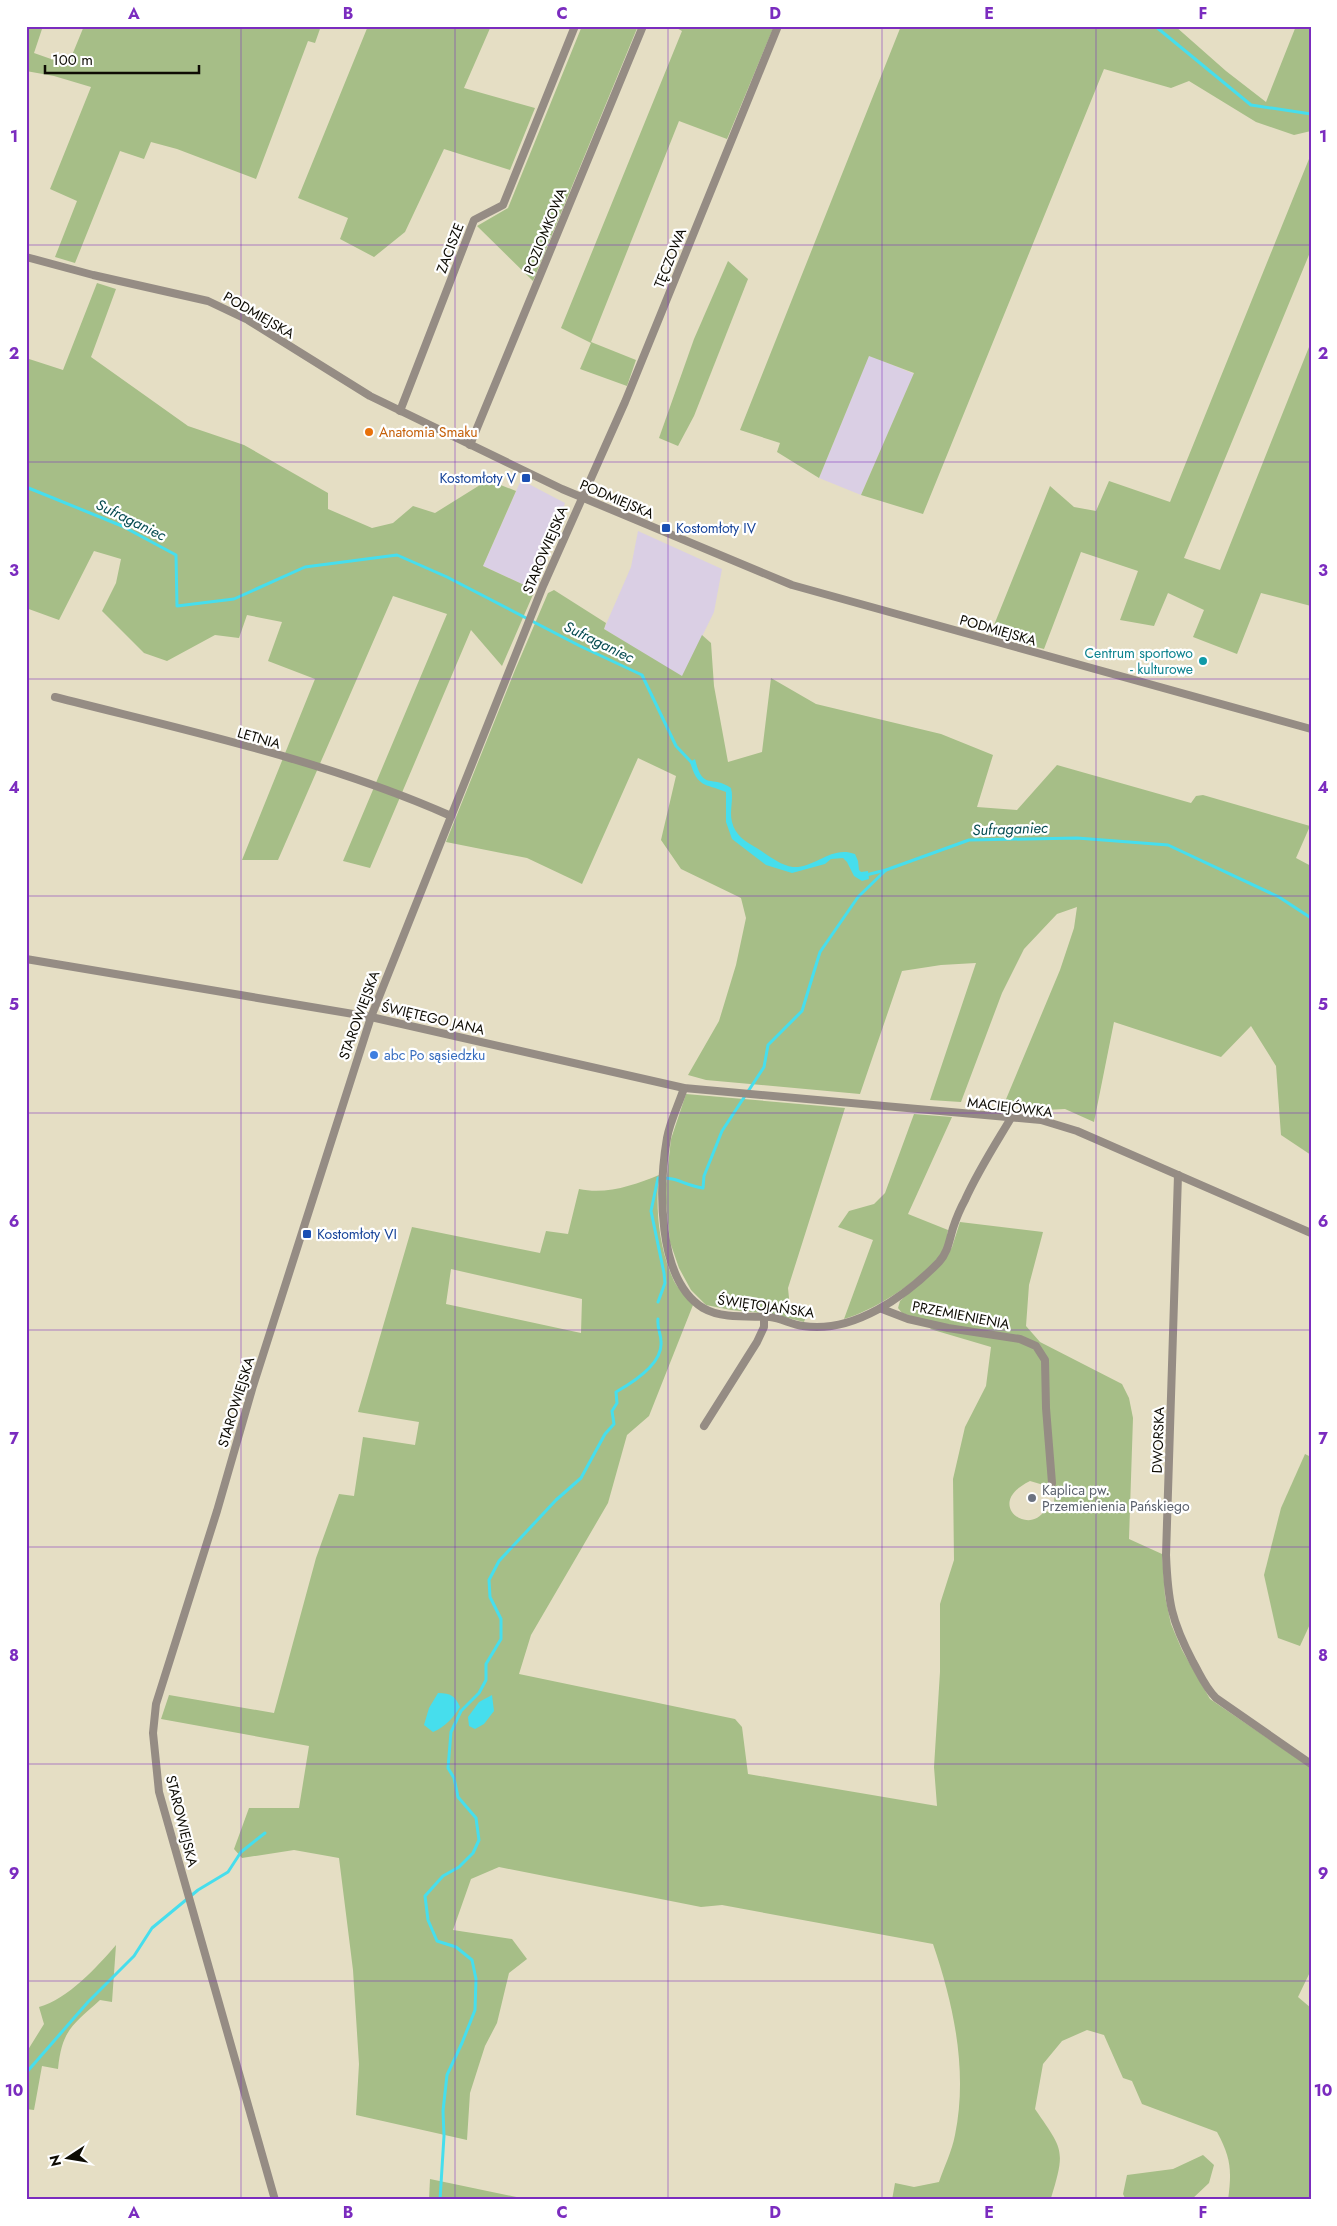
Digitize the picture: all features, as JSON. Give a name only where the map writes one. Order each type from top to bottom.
[{"type":"street","name":"ZACISZE","points":[[400,411],[474,220],[503,204],[576,26]]},
{"type":"street","name":"POZIOMKOWA","points":[[470,445],[643,26]]},
{"type":"street","name":"TĘCZOWA","points":[[582,498],[625,402],[778,26]]},
{"type":"street","name":"PODMIEJSKA","points":[[26,257],[93,275],[208,300],[248,320],[370,396],[400,411],[582,498],[792,585],[1229,708],[1311,729]]},
{"type":"street","name":"STAROWIEJSKA","points":[[275,2200],[250,2106],[186,1890],[157,1783],[153,1734],[156,1704],[217,1511],[259,1368],[371,1017],[532,613],[582,498]]},
{"type":"street","name":"LETNIA","points":[[55,697],[198,734],[356,779],[451,816]]},
{"type":"street","name":"ŚWIĘTEGO JANA","points":[[26,959],[371,1017],[684,1088]]},
{"type":"street","name":"MACIEJÓWKA","points":[[684,1088],[1041,1120],[1077,1131],[1311,1233]]},
{"type":"street","name":"ŚWIĘTOJAŃSKA","points":[[684,1088],[668,1136],[661,1194],[667,1240],[675,1270],[687,1294],[704,1308],[728,1315],[772,1317],[804,1326],[824,1326],[856,1320],[882,1309],[940,1262],[948,1248],[953,1228],[976,1176],[1011,1118]]},
{"type":"street","name":"DWORSKA","points":[[1178,1175],[1166,1555],[1171,1609],[1184,1646],[1210,1692],[1235,1712],[1311,1764]]},
{"type":"street","name":"PRZEMIENIENIA","points":[[882,1309],[924,1323],[1020,1339],[1036,1346],[1045,1360],[1046,1408],[1052,1483]]},
{"type":"street","points":[[704,1426],[757,1342],[764,1327],[764,1317]]},
{"type":"shaded area","points":[[869,355],[914,374],[861,495],[819,478]]},
{"type":"shaded area","points":[[521,480],[565,503],[535,590],[483,566]]},
{"type":"shaded area","points":[[638,531],[722,569],[714,612],[682,677],[604,629],[631,567]]},
{"type":"green space","points":[[26,26],[43,26],[34,53],[68,65],[84,26],[321,26],[315,43],[308,41],[256,179],[177,149],[151,142],[144,159],[120,151],[75,263],[55,257],[77,201],[50,189],[91,87],[54,76],[26,71]]},
{"type":"green space","points":[[368,26],[491,26],[464,88],[535,108],[510,170],[444,149],[405,232],[374,257],[340,239],[348,218],[298,198]]},
{"type":"green space","points":[[582,26],[638,26],[533,281],[477,226],[508,208]]},
{"type":"green space","points":[[673,26],[774,26],[727,139],[679,121],[591,342],[636,360],[627,386],[580,369],[591,343],[561,328],[682,31]]},
{"type":"green space","points":[[901,26],[1175,26],[1226,71],[1266,102],[1296,26],[1311,26],[1311,131],[1294,135],[1256,122],[1189,81],[1171,88],[1104,69],[923,514],[861,495],[914,373],[869,356],[819,478],[777,452],[780,443],[740,430]]},
{"type":"green space","points":[[1311,154],[1311,250],[1184,558],[1220,570],[1311,342],[1311,606],[1261,593],[1237,654],[1193,637],[1204,610],[1168,593],[1154,626],[1120,620],[1138,571],[1081,552],[1044,649],[990,635],[1050,486],[1074,507],[1096,511],[1109,481],[1170,502]]},
{"type":"green space","points":[[728,261],[748,279],[694,416],[678,446],[659,438],[694,339]]},
{"type":"green space","points":[[97,283],[116,289],[91,357],[188,426],[244,445],[328,493],[328,509],[372,528],[393,523],[413,506],[435,513],[488,480],[516,491],[483,566],[535,590],[502,666],[471,630],[370,868],[343,861],[447,614],[393,596],[278,860],[242,860],[315,679],[268,661],[282,622],[247,615],[239,638],[215,635],[167,661],[144,653],[102,611],[116,583],[121,559],[94,551],[59,620],[26,608],[26,358],[63,370]]},
{"type":"green space","points":[[554,590],[606,623],[604,629],[682,676],[702,635],[711,643],[714,686],[728,762],[762,752],[771,678],[816,704],[941,734],[993,755],[977,807],[1017,810],[1057,765],[1191,803],[1196,796],[1203,795],[1310,826],[1296,858],[1311,866],[1311,1155],[1281,1135],[1276,1066],[1251,1026],[1221,1057],[1114,1022],[1094,1122],[1065,1109],[1044,1110],[1004,1104],[1060,970],[1074,928],[1077,907],[1057,914],[1024,949],[1002,993],[961,1102],[930,1100],[976,963],[941,965],[902,971],[860,1094],[706,1080],[688,1075],[719,1021],[736,965],[746,918],[741,898],[681,869],[661,840],[676,776],[638,758],[582,884],[527,858],[446,842],[548,593]]},
{"type":"green space","points":[[686,1094],[845,1108],[788,1288],[789,1298],[785,1311],[788,1315],[805,1319],[804,1322],[772,1314],[731,1310],[706,1305],[691,1290],[679,1268],[670,1242],[665,1193],[671,1139]]},
{"type":"green space","points":[[914,1114],[952,1117],[908,1214],[948,1230],[946,1245],[940,1256],[929,1267],[901,1290],[886,1300],[844,1319],[873,1240],[838,1227],[849,1211],[874,1204],[885,1193]]},
{"type":"green space","points":[[659,1175],[658,1215],[665,1256],[676,1284],[693,1305],[649,1416],[627,1435],[608,1503],[531,1635],[519,1674],[735,1719],[742,1727],[748,1774],[937,1806],[934,1767],[940,1672],[940,1604],[954,1560],[953,1479],[965,1427],[986,1386],[991,1347],[930,1329],[935,1324],[902,1313],[898,1308],[900,1301],[945,1259],[952,1247],[960,1222],[1043,1232],[1029,1285],[1026,1326],[1040,1342],[1122,1384],[1129,1398],[1133,1418],[1129,1539],[1162,1554],[1165,1596],[1171,1624],[1182,1650],[1210,1699],[1311,1768],[1311,1970],[1298,1997],[1311,2008],[1311,2200],[1228,2200],[1230,2172],[1228,2157],[1217,2132],[1142,2104],[1132,2081],[1123,2078],[1104,2035],[1087,2030],[1062,2041],[1043,2064],[1035,2109],[1056,2142],[1060,2159],[1051,2198],[1047,2200],[892,2200],[895,2183],[914,2187],[939,2182],[950,2153],[959,2111],[960,2087],[957,2039],[941,1967],[933,1944],[722,1905],[701,1907],[499,1867],[471,1879],[453,1930],[512,1939],[527,1959],[509,1973],[497,2023],[485,2046],[470,2093],[467,2140],[356,2115],[359,2064],[353,1970],[339,1858],[294,1850],[242,1858],[234,1849],[249,1808],[299,1808],[309,1746],[161,1719],[169,1695],[274,1713],[316,1558],[339,1494],[354,1496],[363,1437],[415,1445],[419,1422],[358,1412],[412,1227],[540,1253],[546,1231],[568,1234],[579,1189],[589,1191],[610,1190]],"holes":[[[451,1269],[582,1299],[581,1333],[446,1304]],[[1030,1481],[1047,1486],[1052,1483],[1054,1491],[1053,1505],[1050,1513],[1045,1510],[1038,1517],[1029,1520],[1021,1519],[1014,1514],[1010,1507],[1010,1499],[1016,1490]]]},
{"type":"green space","points":[[1305,1454],[1311,1457],[1311,1622],[1300,1646],[1278,1638],[1264,1575],[1281,1508]]},
{"type":"green space","points":[[116,1945],[112,2002],[100,2000],[70,2029],[62,2045],[58,2069],[42,2066],[34,2110],[26,2109],[26,2053],[44,2024],[39,2007],[50,2003],[71,1990]]},
{"type":"green space","points":[[1203,2155],[1214,2165],[1209,2183],[1191,2200],[1126,2200],[1123,2194],[1127,2175],[1173,2169]]},
{"type":"green space","points":[[430,2179],[531,2200],[429,2200]]},
{"type":"water","points":[[695,759],[701,775],[705,779],[731,788],[733,827],[748,842],[778,862],[793,867],[809,864],[838,852],[855,854],[859,870],[861,872],[868,871],[869,879],[862,881],[854,876],[843,858],[831,859],[825,864],[792,873],[766,865],[732,839],[726,822],[726,792],[699,781],[690,762]]},
{"type":"water","points":[[438,1693],[452,1696],[460,1707],[448,1722],[433,1732],[424,1725],[429,1708]]},
{"type":"water","points":[[492,1695],[494,1711],[484,1724],[475,1729],[469,1726],[468,1717],[479,1702]]},
{"type":"waterway","points":[[1155,26],[1251,105],[1311,114]]},
{"type":"waterway","name":"Sufraganiec","points":[[26,487],[122,526],[176,555],[177,606],[234,599],[305,567],[397,555],[447,577],[580,646],[642,675],[676,746],[694,765]]},
{"type":"waterway","name":"Sufraganiec","points":[[866,875],[886,870],[969,840],[1077,838],[1168,845],[1279,897],[1311,918]]},
{"type":"waterway","points":[[658,1302],[665,1283],[651,1211],[658,1178],[676,1180],[703,1188],[704,1176],[722,1131],[764,1067],[768,1045],[802,1011],[820,952],[858,897],[886,870]]},
{"type":"waterway","points":[[440,2200],[444,2136],[443,2111],[447,2075],[475,2010],[476,1979],[472,1960],[456,1947],[437,1941],[428,1920],[425,1896],[443,1876],[459,1867],[473,1853],[479,1840],[476,1818],[458,1797],[454,1778],[448,1768],[451,1732],[461,1711],[479,1693],[486,1680],[486,1664],[501,1639],[501,1619],[490,1597],[489,1580],[499,1561],[556,1500],[581,1478],[605,1434],[614,1424],[612,1411],[617,1403],[616,1392],[645,1372],[657,1358],[661,1342],[658,1319]]},
{"type":"waterway","points":[[26,2073],[88,2002],[134,1956],[152,1928],[198,1890],[228,1872],[241,1852],[265,1833]]},
{"type":"place","name":"Anatomia Smaku","points":[[369,432]]},
{"type":"place","name":"Kostomłoty V","points":[[526,478]]},
{"type":"place","name":"Kostomłoty IV","points":[[666,528]]},
{"type":"place","name":"Centrum sportowo - kulturowe","points":[[1203,661]]},
{"type":"place","name":"abc Po sąsiedzku","points":[[374,1055]]},
{"type":"place","name":"Kostomłoty VI","points":[[307,1234]]},
{"type":"place","name":"Kaplica pw. Przemienienia Pańskiego","points":[[1032,1498]]}]
